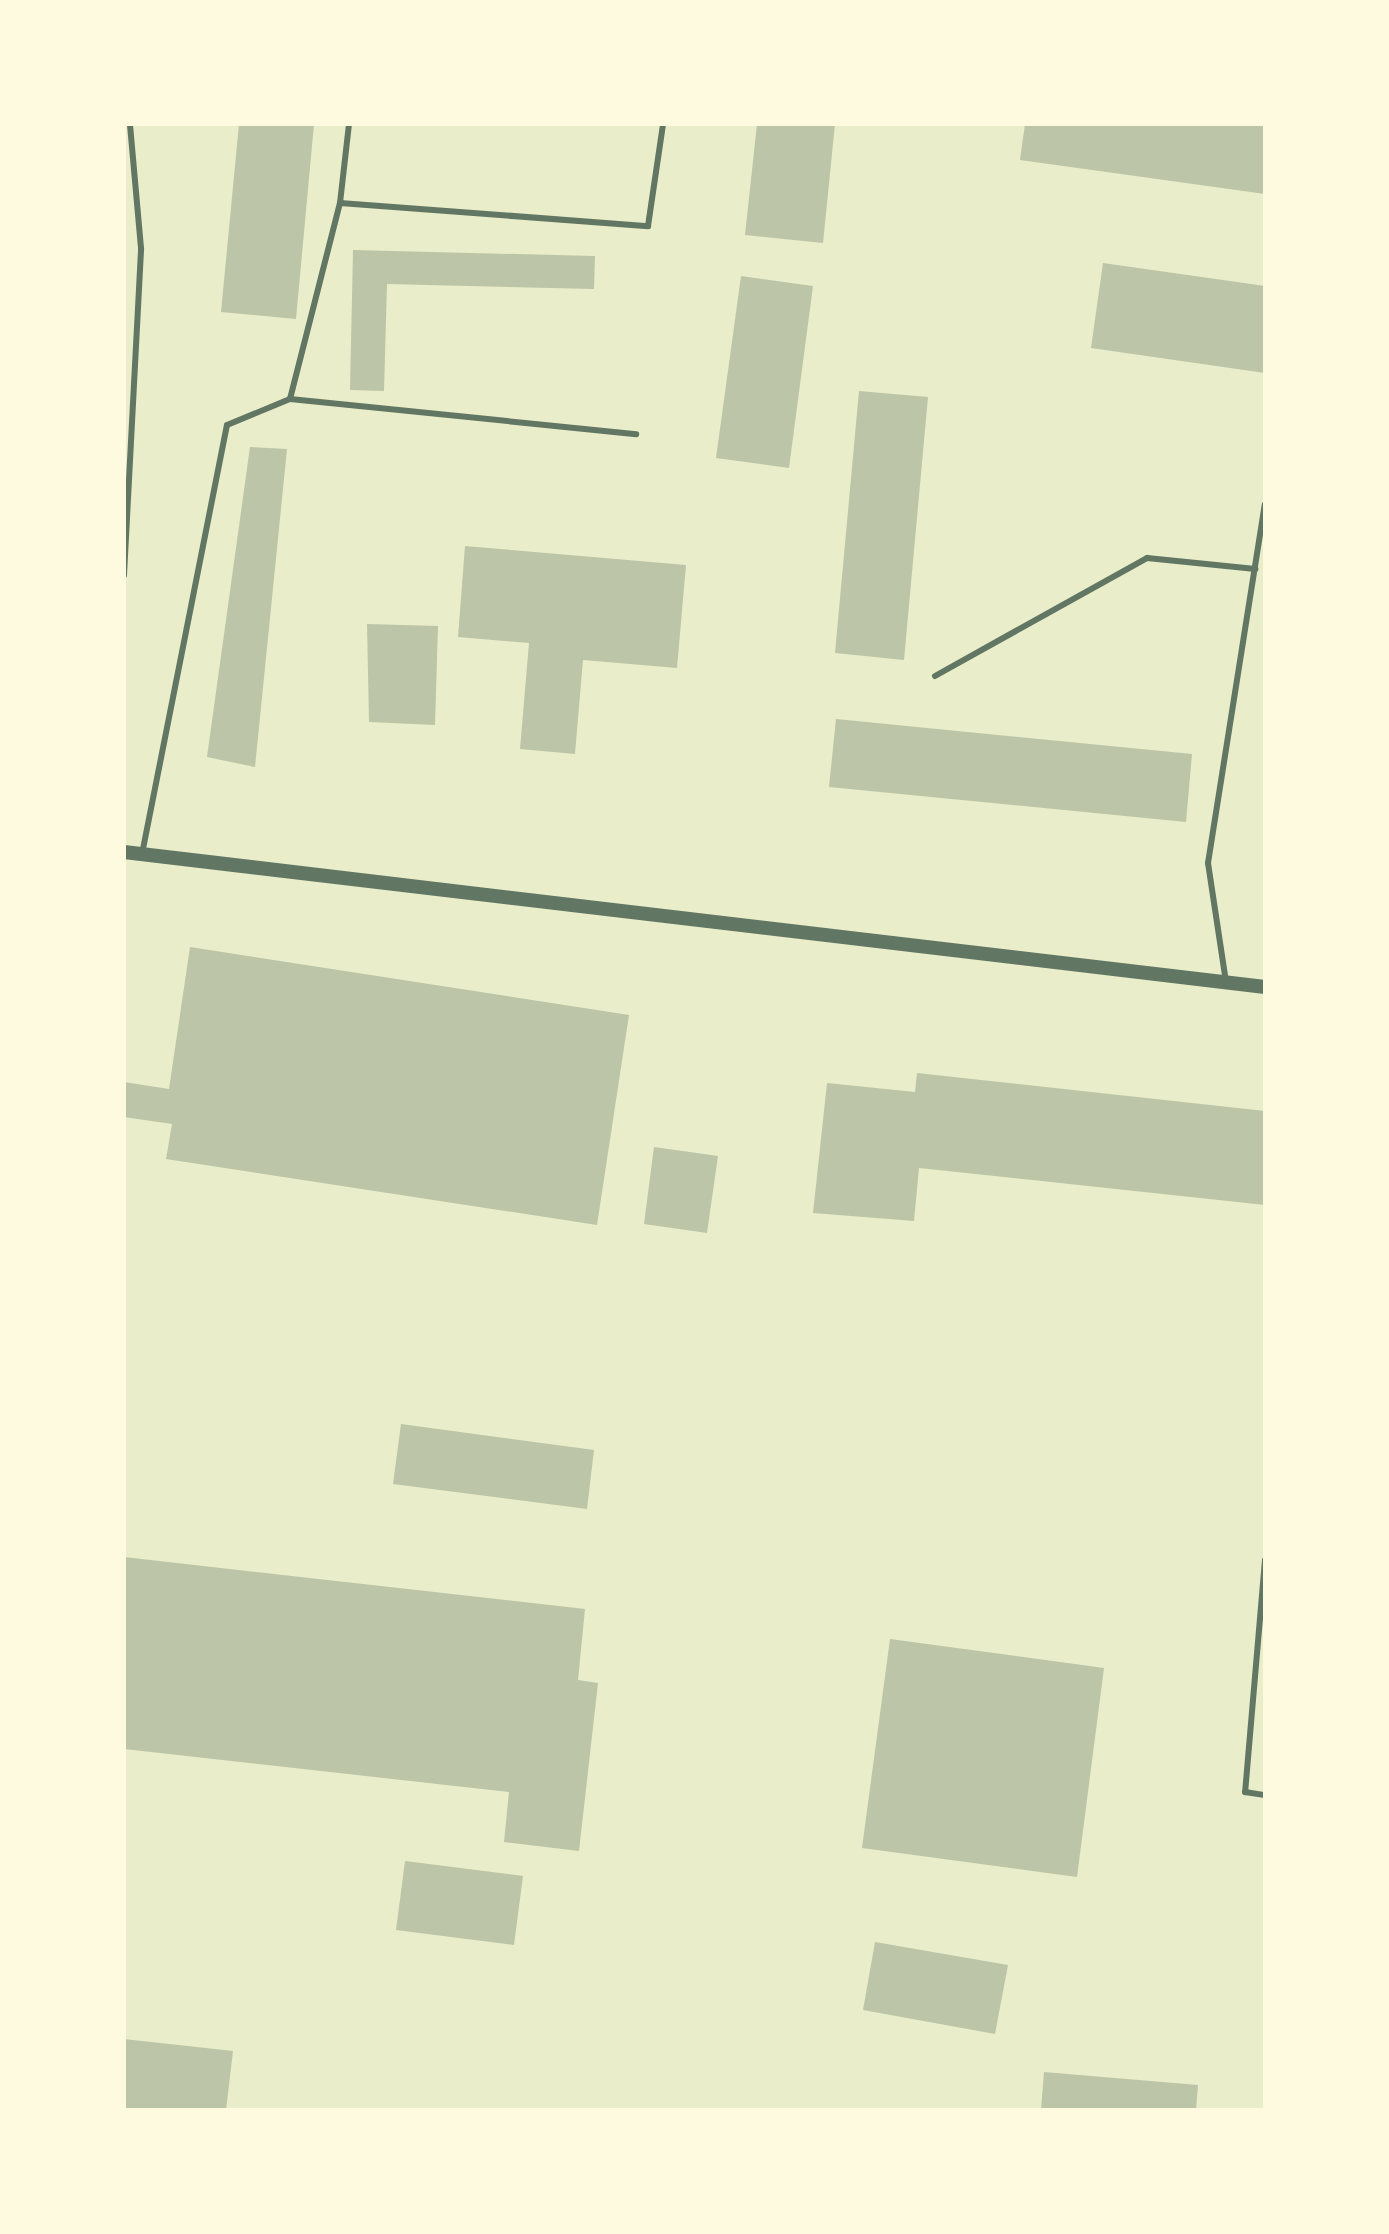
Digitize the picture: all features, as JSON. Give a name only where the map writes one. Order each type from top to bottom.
[{"type":"street","points":[[124,852],[1265,987]]},
{"type":"lane","points":[[124,575],[141,248],[130,124]]},
{"type":"lane","points":[[290,399],[340,203],[349,124]]},
{"type":"lane","points":[[340,203],[648,226],[663,124]]},
{"type":"lane","points":[[142,854],[227,425],[290,399],[636,434]]},
{"type":"lane","points":[[1226,982],[1208,863],[1265,505]]},
{"type":"lane","points":[[935,676],[1147,558],[1255,569]]},
{"type":"lane","points":[[1265,1560],[1245,1792],[1265,1795]]},
{"type":"building","points":[[239,124],[314,124],[296,319],[221,312]]},
{"type":"building","points":[[757,124],[835,124],[823,243],[745,235]]},
{"type":"building","points":[[1025,124],[1265,124],[1265,194],[1020,160]]},
{"type":"building","points":[[353,250],[595,256],[594,289],[387,284],[384,391],[350,390]]},
{"type":"building","points":[[1103,263],[1265,286],[1265,373],[1091,348]]},
{"type":"building","points":[[741,276],[813,286],[789,468],[716,458]]},
{"type":"building","points":[[859,391],[928,397],[904,660],[835,653]]},
{"type":"building","points":[[250,447],[287,449],[255,767],[207,757]]},
{"type":"building","points":[[465,546],[686,565],[677,668],[583,660],[575,754],[520,749],[529,643],[458,637]]},
{"type":"building","points":[[367,624],[438,626],[435,725],[369,722]]},
{"type":"building","points":[[836,719],[1192,754],[1186,822],[829,787]]},
{"type":"building","points":[[190,947],[629,1015],[597,1225],[166,1159],[172,1124],[124,1117],[124,1082],[169,1089]]},
{"type":"building","points":[[917,1073],[1265,1111],[1265,1205],[919,1168],[914,1221],[813,1213],[827,1083],[915,1092]]},
{"type":"building","points":[[654,1147],[718,1156],[707,1233],[644,1224]]},
{"type":"building","points":[[401,1424],[594,1450],[587,1509],[393,1484]]},
{"type":"building","points":[[124,1557],[585,1609],[578,1680],[598,1683],[579,1851],[504,1842],[509,1792],[124,1749]]},
{"type":"building","points":[[890,1639],[1104,1668],[1077,1877],[862,1848]]},
{"type":"building","points":[[405,1861],[523,1876],[514,1945],[396,1930]]},
{"type":"building","points":[[875,1942],[1008,1965],[995,2034],[863,2010]]},
{"type":"building","points":[[124,2039],[233,2051],[226,2110],[124,2110]]},
{"type":"building","points":[[1044,2072],[1198,2085],[1196,2110],[1041,2110]]}]
